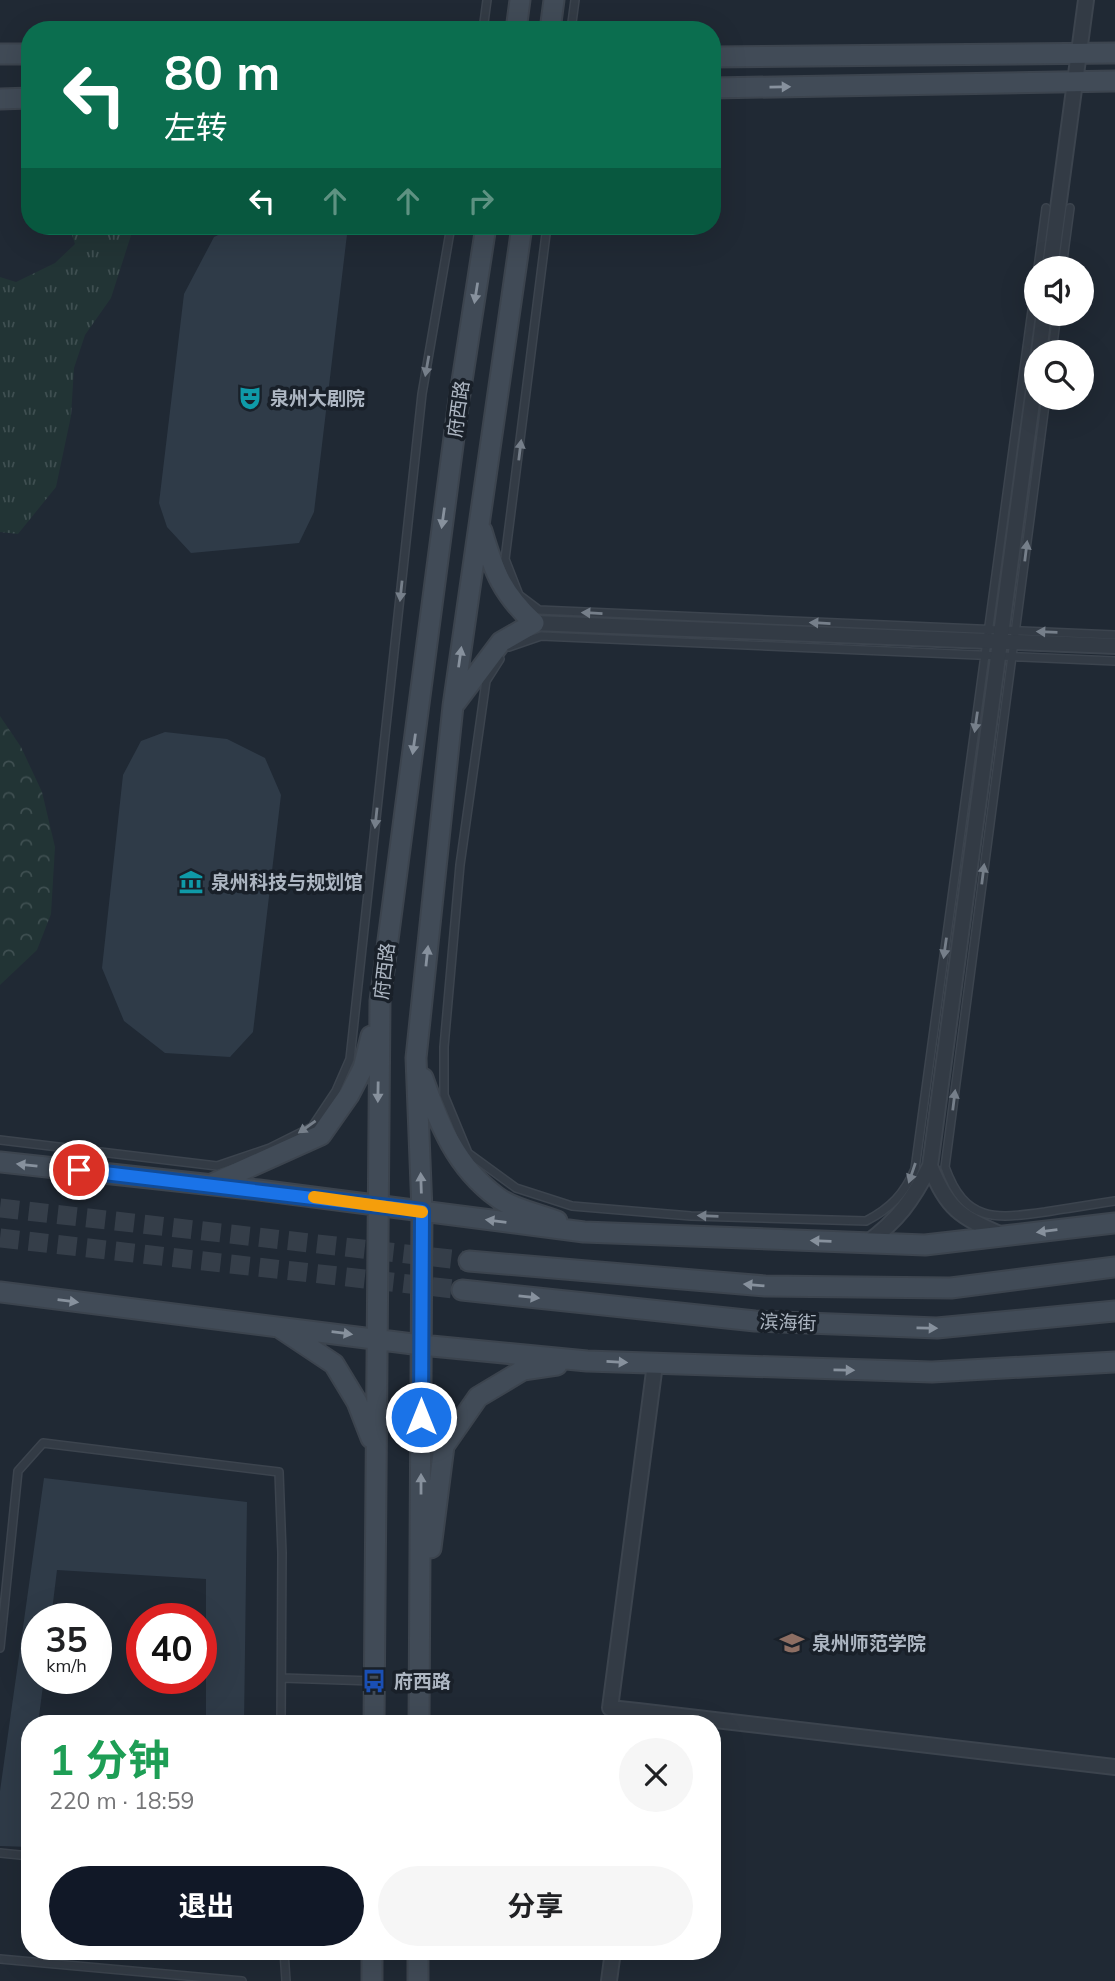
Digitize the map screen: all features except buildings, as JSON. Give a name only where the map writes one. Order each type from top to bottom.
[{"type":"street","points":[[517,21],[520,0]]},
{"type":"street","points":[[551,21],[554,0]]},
{"type":"street","points":[[1052,256],[1086,0]]},
{"type":"street","points":[[721,57],[1115,53]]},
{"type":"street","points":[[0,54],[21,54]]},
{"type":"street","points":[[721,88],[1115,81]]},
{"type":"street","points":[[0,99],[21,98]]},
{"type":"street","name":"府西路","points":[[373,1715],[380,1001],[456,421],[485,235]]},
{"type":"street","name":"府西路","points":[[419,1715],[422,1211],[416,1058],[453,706],[521,235]]},
{"type":"street","points":[[867,1243],[893,1224],[914,1196],[930,1166],[1031,410]]},
{"type":"street","points":[[480,523],[494,571],[510,601],[534,623]]},
{"type":"street","points":[[453,706],[501,642],[534,623],[1115,646]]},
{"type":"street","points":[[212,1185],[321,1135],[349,1095],[363,1068],[380,1001]]},
{"type":"street","points":[[416,1058],[438,1123],[459,1161],[498,1198],[584,1232]]},
{"type":"street","points":[[0,1162],[212,1185],[584,1232],[925,1245],[1115,1223]]},
{"type":"street","points":[[930,1166],[943,1198],[966,1219],[1003,1236]]},
{"type":"street","name":"滨海街","points":[[469,1261],[778,1287],[951,1288],[1115,1267]]},
{"type":"street","name":"滨海街","points":[[461,1290],[755,1321],[937,1328],[1115,1311]]},
{"type":"street","points":[[0,1292],[421,1345],[587,1361],[932,1372],[1115,1362]]},
{"type":"street","points":[[276,1326],[334,1364],[357,1402],[375,1448]]},
{"type":"street","points":[[420,1639],[444,1446],[478,1396],[523,1370],[587,1361]]},
{"type":"street","points":[[629,1715],[610,1708],[655,1364]]},
{"type":"street","points":[[721,1727],[1115,1768]]},
{"type":"street","points":[[372,1960],[372,1981]]},
{"type":"street","points":[[418,1960],[418,1981]]},
{"type":"street","points":[[609,1981],[611,1960]]},
{"type":"lane","points":[[484,21],[487,0]]},
{"type":"lane","points":[[572,21],[575,0]]},
{"type":"lane","points":[[1040,256],[1046,208]]},
{"type":"lane","points":[[1064,256],[1070,208]]},
{"type":"lane","points":[[0,1140],[217,1166],[270,1147],[312,1127],[337,1091],[350,1059],[422,394],[449,235]]},
{"type":"lane","points":[[546,235],[505,559],[519,595],[539,610],[1000,643],[1115,661]]},
{"type":"lane","points":[[1032,326],[945,1167],[953,1190],[975,1209],[1001,1218],[1115,1201]]},
{"type":"lane","points":[[1044,410],[1000,643],[915,1169],[905,1192],[885,1211],[866,1221],[691,1216],[585,1207],[516,1188],[468,1153],[444,1095],[444,1047],[460,865],[486,681],[506,648],[541,636],[1000,643],[1115,635]]},
{"type":"lane","points":[[0,1648],[18,1471],[43,1443],[279,1472],[282,1553],[281,1715]]},
{"type":"lane","points":[[282,1678],[374,1681]]},
{"type":"lane","points":[[0,1853],[21,1855]]},
{"type":"lane","points":[[0,1959],[242,1981]]},
{"type":"lane","points":[[285,1960],[286,1981]]},
{"type":"green space","points":[[72,235],[131,235],[111,298],[85,335],[74,368],[71,416],[56,487],[18,534],[0,532],[0,277],[16,282],[55,263],[75,244]]},
{"type":"green space","points":[[0,716],[21,747],[42,792],[55,847],[51,914],[37,950],[0,985]]},
{"type":"tunnel","points":[[0,1208],[469,1261]]},
{"type":"tunnel","points":[[0,1238],[462,1290]]},
{"type":"slow traffic","points":[[314,1197],[422,1212]]},
{"type":"place","name":"泉州大剧院","points":[[250,398]]},
{"type":"place","name":"泉州科技与规划馆","points":[[191,882]]},
{"type":"place","name":"泉州师范学院","points":[[792,1643]]},
{"type":"place","name":"府西路","points":[[374,1681]]},
{"type":"route","points":[[79,1170],[259,1189],[422,1211],[421,1417]]}]
